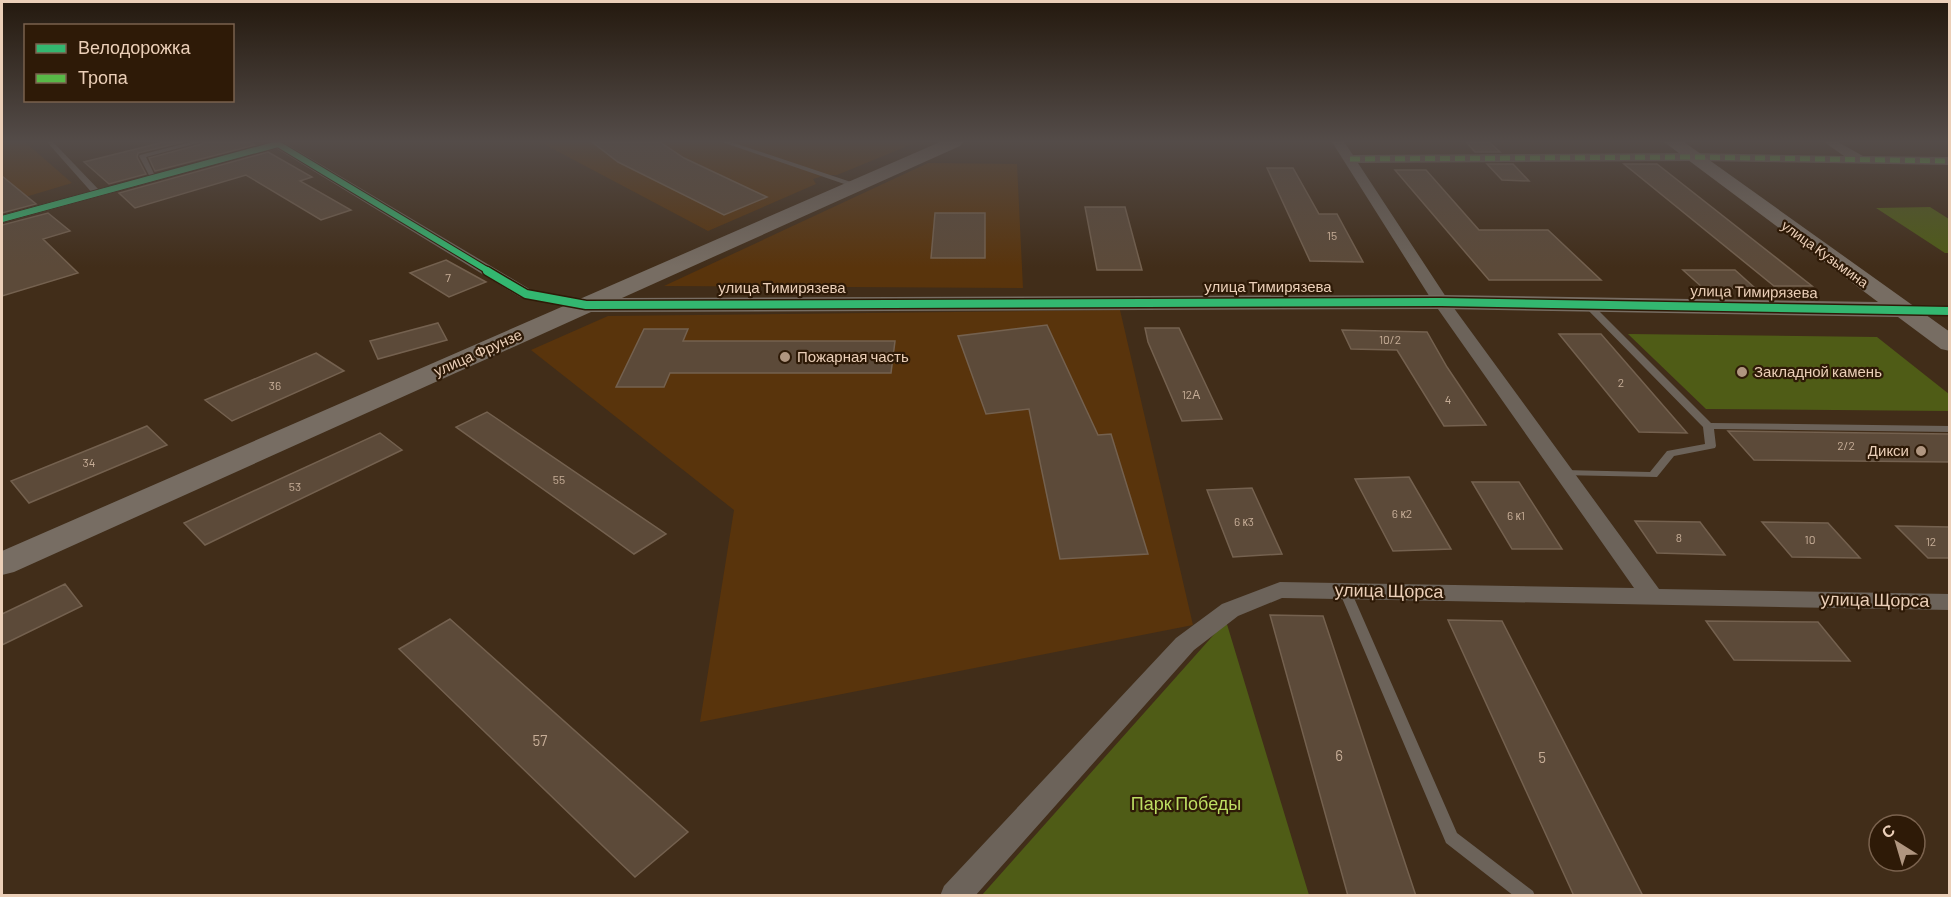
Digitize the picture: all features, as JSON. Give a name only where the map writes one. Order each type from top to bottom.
[{"type":"street","points":[[2,219],[131,184]]},
{"type":"street","points":[[347,184],[526,294],[586,305]]},
{"type":"street","points":[[1366,184],[1441,302],[1651,595]]},
{"type":"street","name":"улица Кузьмина","points":[[1730,184],[1950,344]]},
{"type":"street","name":"улица Фрунзе","points":[[2,564],[856,185]]},
{"type":"street","name":"улица Тимирязева","points":[[586,305],[1441,302],[1950,311]]},
{"type":"street","name":"улица Щорса","points":[[955,896],[1185,644],[1230,610],[1280,590],[1950,602]]},
{"type":"lane","points":[[88,184],[96,193]]},
{"type":"lane","points":[[1563,472],[1653,475],[1671,453],[1712,446],[1708,426],[1587,304]]},
{"type":"lane","points":[[1708,426],[1950,429]]},
{"type":"lane","points":[[1345,591],[1451,838],[1527,896]]},
{"type":"shaded area","points":[[2,184],[69,184],[2,204]]},
{"type":"shaded area","points":[[619,184],[816,184],[708,231]]},
{"type":"shaded area","points":[[883,184],[1018,184],[1023,288],[664,286]]},
{"type":"shaded area","points":[[1120,310],[1193,625],[700,722],[734,510],[531,350],[608,316]]},
{"type":"green space","points":[[1930,207],[1949,219],[1949,253],[1945,253],[1876,208]]},
{"type":"green space","points":[[1628,334],[1877,337],[1949,394],[1949,411],[1706,409]]},
{"type":"green space","name":"Парк Победы","points":[[1226,621],[1309,895],[982,895]]},
{"type":"building","points":[[2,184],[12,184],[36,204],[2,213]]},
{"type":"building","points":[[152,184],[216,184],[135,208],[119,193]]},
{"type":"building","points":[[261,184],[305,184],[351,210],[321,220]]},
{"type":"building","points":[[662,184],[739,184],[767,197],[724,215]]},
{"type":"building","points":[[1274,184],[1302,184],[1319,214],[1337,214],[1363,262],[1310,261]]},
{"type":"building","points":[[1407,184],[1438,184],[1479,230],[1548,230],[1601,280],[1489,280]]},
{"type":"building","points":[[1648,184],[1682,184],[1812,286],[1774,286]]},
{"type":"building","points":[[1085,207],[1125,207],[1142,270],[1097,270]]},
{"type":"building","points":[[48,213],[70,231],[43,239],[78,273],[2,296],[2,225]]},
{"type":"building","points":[[935,213],[985,213],[985,258],[931,258]]},
{"type":"building","points":[[446,260],[486,282],[449,297],[410,273]]},
{"type":"building","points":[[1683,270],[1735,270],[1756,289],[1703,288]]},
{"type":"building","points":[[438,323],[447,340],[378,359],[370,341]]},
{"type":"building","points":[[1047,325],[1098,435],[1111,434],[1148,554],[1060,559],[1029,409],[986,414],[958,336]]},
{"type":"building","points":[[1145,328],[1179,328],[1222,419],[1182,421],[1148,342]]},
{"type":"building","name":"Пожарная часть","points":[[644,329],[688,329],[683,341],[895,341],[891,373],[670,373],[664,387],[616,387]]},
{"type":"building","points":[[1342,330],[1427,332],[1447,367],[1486,425],[1444,426],[1397,350],[1351,349]]},
{"type":"building","points":[[1559,334],[1601,334],[1687,433],[1639,432]]},
{"type":"building","points":[[316,353],[344,371],[232,421],[205,400]]},
{"type":"building","points":[[487,412],[666,534],[634,554],[456,427]]},
{"type":"building","points":[[147,426],[167,445],[29,503],[11,481]]},
{"type":"building","points":[[1728,431],[1950,434],[1950,462],[1754,460]]},
{"type":"building","points":[[380,433],[402,450],[205,545],[184,523]]},
{"type":"building","points":[[1409,477],[1451,549],[1393,551],[1355,479]]},
{"type":"building","points":[[1472,482],[1519,482],[1562,549],[1512,549]]},
{"type":"building","points":[[1252,488],[1282,554],[1233,557],[1207,490]]},
{"type":"building","points":[[1635,521],[1700,522],[1725,555],[1657,553]]},
{"type":"building","points":[[1762,522],[1828,523],[1860,558],[1792,557]]},
{"type":"building","points":[[1896,526],[1950,527],[1950,558],[1928,558]]},
{"type":"building","points":[[65,584],[82,606],[2,645],[2,614]]},
{"type":"building","points":[[1270,615],[1323,616],[1416,896],[1348,896]]},
{"type":"building","points":[[450,619],[688,832],[635,877],[399,649]]},
{"type":"building","points":[[1448,620],[1502,621],[1643,896],[1574,896]]},
{"type":"building","points":[[1706,621],[1818,622],[1850,661],[1734,660]]},
{"type":"cycle path","points":[[2,219],[131,184]]},
{"type":"cycle path","points":[[344,184],[526,294],[586,305],[1441,302],[1950,311]]},
{"type":"place","name":"Пожарная часть","points":[[785,357]]},
{"type":"place","name":"Закладной камень","points":[[1742,372]]},
{"type":"place","name":"Дикси","points":[[1921,451]]}]
